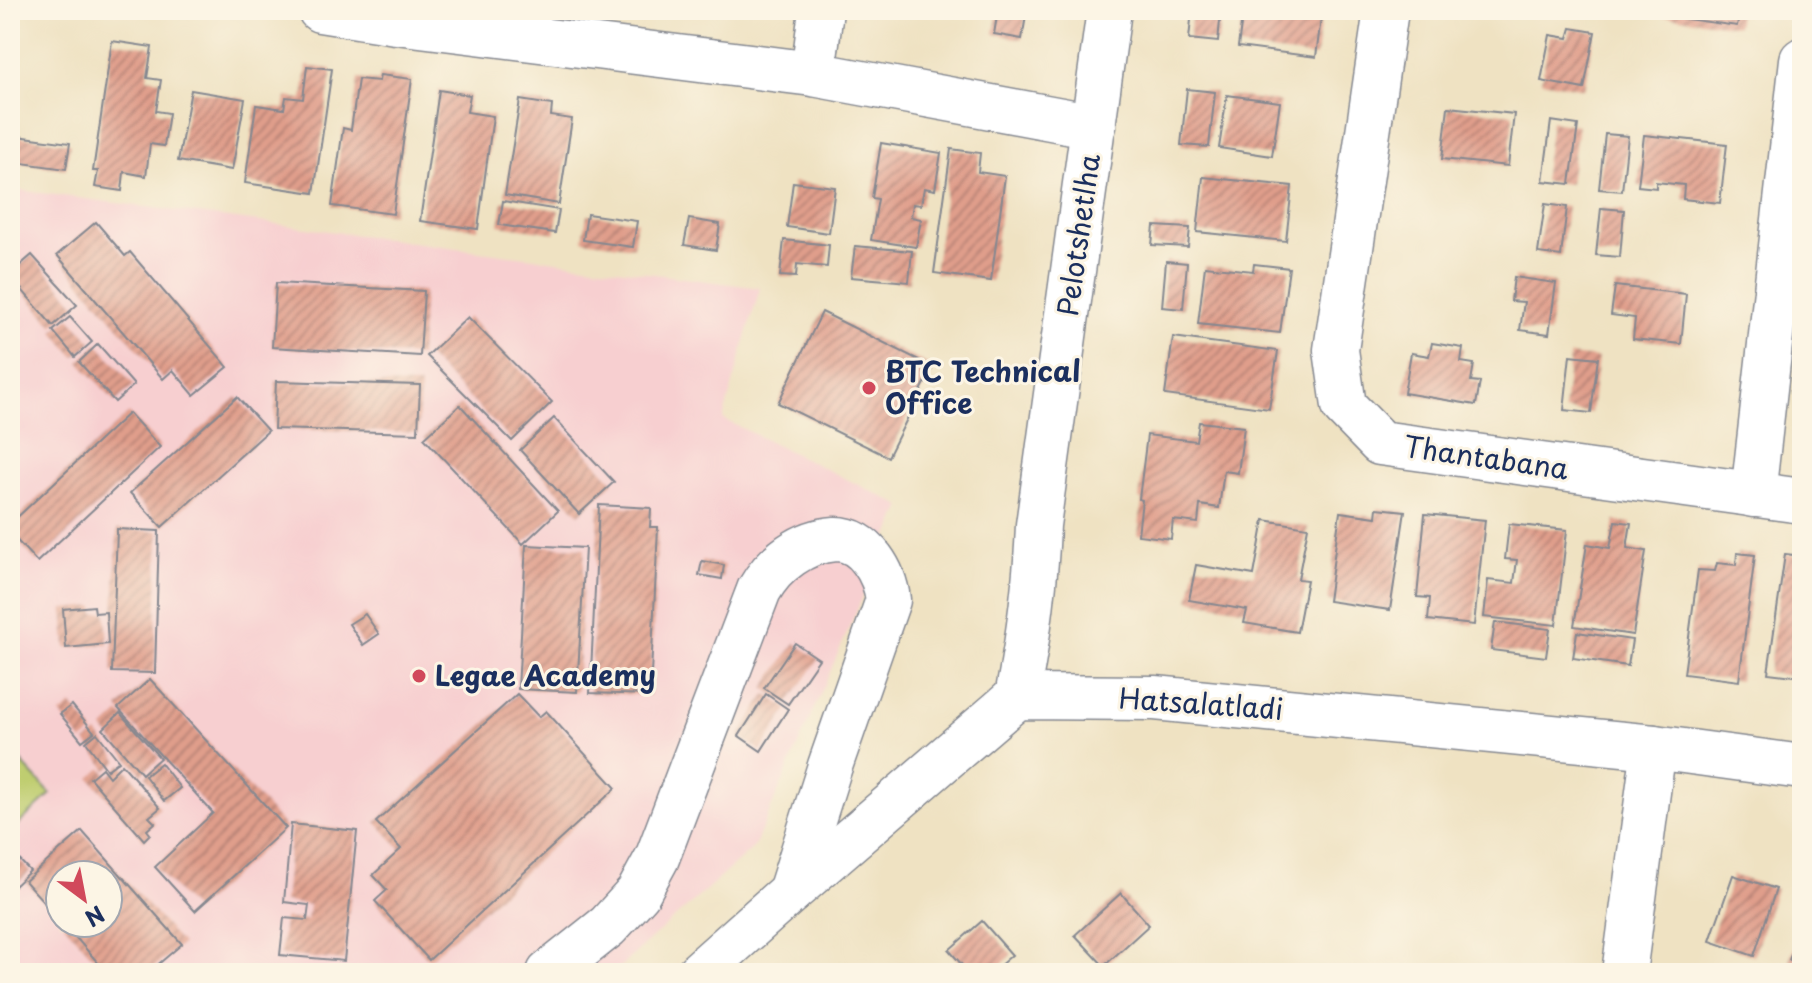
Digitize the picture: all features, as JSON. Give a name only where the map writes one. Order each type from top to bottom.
[{"type":"street","points":[[320,10],[397,16],[813,74],[1094,126]]},
{"type":"street","points":[[813,74],[821,10]]},
{"type":"street","name":"Pelotshetlha","points":[[1017,697],[1033,602],[1038,525],[1109,10]]},
{"type":"street","name":"Thantabana","points":[[1386,10],[1336,350],[1344,406],[1380,443],[1802,501]]},
{"type":"street","points":[[1753,495],[1802,60]]},
{"type":"street","points":[[549,973],[608,926],[638,893],[657,858],[767,575],[785,559],[812,544],[837,539],[856,545],[868,555],[881,574],[888,600],[790,892]]},
{"type":"street","points":[[699,973],[1017,697]]},
{"type":"street","name":"Hatsalatladi","points":[[1017,697],[1155,698],[1654,747],[1802,767]]},
{"type":"street","points":[[1624,973],[1654,747]]},
{"type":"shaded area","name":"Legae Academy","points":[[10,189],[760,288],[723,419],[902,506],[754,847],[613,973],[10,973]]},
{"type":"green space","points":[[10,750],[51,794],[10,832]]},
{"type":"building","points":[[998,10],[1027,10],[1022,39],[994,34]]},
{"type":"building","points":[[1192,10],[1221,10],[1218,42],[1189,39]]},
{"type":"building","points":[[1243,10],[1322,10],[1316,57],[1238,47]]},
{"type":"building","points":[[1657,10],[1740,10],[1737,26],[1657,15]]},
{"type":"building","points":[[1571,28],[1595,32],[1584,89],[1541,81],[1550,35],[1568,38]]},
{"type":"building","points":[[112,41],[152,47],[147,78],[161,80],[156,111],[169,113],[164,146],[150,144],[146,176],[124,172],[122,191],[95,187],[98,171],[93,171]]},
{"type":"building","points":[[307,66],[332,69],[314,193],[245,183],[256,105],[284,109],[286,97],[303,99]]},
{"type":"building","points":[[380,75],[412,79],[393,214],[332,206],[343,128],[351,130],[358,79],[379,81]]},
{"type":"building","points":[[1187,89],[1215,92],[1209,147],[1181,145]]},
{"type":"building","points":[[191,90],[245,99],[232,170],[178,161]]},
{"type":"building","points":[[439,90],[470,95],[467,112],[493,116],[478,229],[420,221]]},
{"type":"building","points":[[1227,95],[1280,102],[1272,156],[1219,148]]},
{"type":"building","points":[[520,100],[552,105],[551,116],[572,119],[559,204],[505,195]]},
{"type":"building","points":[[1448,107],[1514,114],[1508,166],[1442,159]]},
{"type":"building","points":[[1551,121],[1578,125],[1570,184],[1543,181]]},
{"type":"building","points":[[1605,134],[1628,136],[1622,191],[1599,189]]},
{"type":"building","points":[[1644,135],[1727,144],[1720,203],[1683,199],[1684,185],[1656,182],[1656,188],[1638,186]]},
{"type":"building","points":[[17,136],[70,143],[66,169],[14,162]]},
{"type":"building","points":[[881,143],[941,153],[935,190],[924,188],[921,205],[913,204],[911,217],[921,219],[916,247],[871,240],[878,199],[872,198]]},
{"type":"building","points":[[951,149],[980,153],[978,172],[1005,176],[991,281],[934,273]]},
{"type":"building","points":[[1203,177],[1292,186],[1286,241],[1197,232]]},
{"type":"building","points":[[793,182],[835,187],[829,233],[787,227]]},
{"type":"building","points":[[503,201],[559,210],[555,233],[499,225]]},
{"type":"building","points":[[1545,204],[1567,207],[1561,256],[1538,253]]},
{"type":"building","points":[[1601,208],[1624,210],[1620,257],[1596,255]]},
{"type":"building","points":[[587,214],[637,221],[633,247],[583,240]]},
{"type":"building","points":[[689,219],[720,224],[716,250],[684,245]]},
{"type":"building","points":[[96,222],[125,256],[130,252],[228,367],[194,395],[173,370],[163,379],[57,255]]},
{"type":"building","points":[[1154,226],[1190,228],[1188,247],[1152,245]]},
{"type":"building","points":[[784,240],[829,245],[827,267],[797,264],[796,277],[780,276]]},
{"type":"building","points":[[855,246],[912,251],[909,282],[851,277]]},
{"type":"building","points":[[32,255],[77,305],[53,326],[10,276]]},
{"type":"building","points":[[1166,261],[1187,263],[1183,309],[1162,307]]},
{"type":"building","points":[[1254,264],[1289,268],[1280,333],[1198,324],[1205,266],[1253,271]]},
{"type":"building","points":[[1514,277],[1556,283],[1549,334],[1520,330],[1524,302],[1511,301]]},
{"type":"building","points":[[276,283],[424,291],[420,356],[272,347]]},
{"type":"building","points":[[1615,286],[1686,294],[1681,344],[1633,339],[1635,318],[1611,315]]},
{"type":"building","points":[[822,312],[933,367],[888,457],[778,403]]},
{"type":"building","points":[[70,317],[92,342],[75,357],[53,331]]},
{"type":"building","points":[[468,317],[552,402],[512,441],[427,356]]},
{"type":"building","points":[[1173,337],[1278,351],[1269,409],[1165,395]]},
{"type":"building","points":[[1432,343],[1463,348],[1461,362],[1474,364],[1471,381],[1480,382],[1476,405],[1404,393],[1411,353],[1429,356]]},
{"type":"building","points":[[98,344],[134,385],[115,402],[79,362]]},
{"type":"building","points":[[1570,355],[1598,358],[1591,413],[1564,410]]},
{"type":"building","points":[[276,381],[420,385],[418,433],[274,429]]},
{"type":"building","points":[[237,397],[268,431],[162,527],[130,493]]},
{"type":"building","points":[[460,405],[558,511],[523,544],[424,438]]},
{"type":"building","points":[[129,413],[160,447],[37,562],[10,533],[10,524]]},
{"type":"building","points":[[554,418],[614,482],[579,514],[520,450]]},
{"type":"building","points":[[1199,422],[1244,427],[1238,473],[1224,471],[1219,508],[1200,505],[1198,523],[1173,520],[1171,539],[1138,535],[1147,435],[1196,441]]},
{"type":"building","points":[[599,505],[651,508],[650,527],[658,527],[650,695],[590,693]]},
{"type":"building","points":[[1377,508],[1405,511],[1390,610],[1328,601],[1340,512],[1376,517]]},
{"type":"building","points":[[1425,514],[1485,520],[1474,625],[1428,620],[1430,598],[1417,597]]},
{"type":"building","points":[[1264,520],[1308,527],[1298,579],[1307,580],[1297,632],[1244,623],[1247,610],[1189,600],[1196,565],[1254,575]]},
{"type":"building","points":[[1615,521],[1631,523],[1627,548],[1646,551],[1633,635],[1574,626],[1587,544],[1610,548]]},
{"type":"building","points":[[1509,524],[1567,530],[1556,625],[1484,617],[1488,580],[1514,583],[1517,560],[1505,559]]},
{"type":"building","points":[[117,529],[159,531],[155,673],[112,672]]},
{"type":"building","points":[[526,545],[585,548],[577,692],[518,689]]},
{"type":"building","points":[[1737,553],[1755,555],[1739,681],[1684,674],[1698,570],[1715,571],[1717,563],[1736,565]]},
{"type":"building","points":[[1785,554],[1802,556],[1802,677],[1768,673]]},
{"type":"building","points":[[702,561],[724,565],[722,579],[699,575]]},
{"type":"building","points":[[94,606],[95,613],[106,612],[108,644],[66,648],[63,609]]},
{"type":"building","points":[[365,614],[379,634],[363,645],[349,624]]},
{"type":"building","points":[[1495,622],[1550,629],[1546,657],[1491,650]]},
{"type":"building","points":[[1577,632],[1632,640],[1628,666],[1573,658]]},
{"type":"building","points":[[795,643],[819,659],[788,704],[764,688]]},
{"type":"building","points":[[150,679],[286,828],[195,911],[155,867],[213,813],[118,708]]},
{"type":"building","points":[[517,694],[539,717],[546,711],[616,788],[429,960],[375,901],[387,890],[373,875],[401,849],[376,822]]},
{"type":"building","points":[[766,694],[788,709],[761,751],[739,736]]},
{"type":"building","points":[[72,705],[94,732],[82,741],[60,714]]},
{"type":"building","points":[[120,713],[160,758],[142,774],[103,729]]},
{"type":"building","points":[[97,733],[119,761],[107,770],[86,742]]},
{"type":"building","points":[[161,763],[180,788],[164,801],[145,776]]},
{"type":"building","points":[[122,764],[160,808],[149,817],[155,823],[147,830],[150,834],[144,840],[90,778],[102,768],[109,777]]},
{"type":"building","points":[[291,824],[357,831],[344,961],[280,955],[284,918],[307,920],[309,905],[284,902]]},
{"type":"building","points":[[82,831],[107,859],[50,859]]},
{"type":"building","points":[[10,850],[30,871],[10,890]]},
{"type":"building","points":[[44,864],[44,902],[25,881]]},
{"type":"building","points":[[1733,875],[1776,889],[1754,956],[1710,941]]},
{"type":"building","points":[[124,878],[182,944],[148,973],[107,973],[77,939],[124,939]]},
{"type":"building","points":[[1121,893],[1149,925],[1104,966],[1075,935]]},
{"type":"building","points":[[982,921],[1012,955],[991,973],[969,973],[949,950]]},
{"type":"building","points":[[1802,927],[1802,964],[1789,960]]},
{"type":"place","name":"BTC Technical Office","points":[[869,388]]},
{"type":"place","name":"Legae Academy","points":[[419,676]]}]
